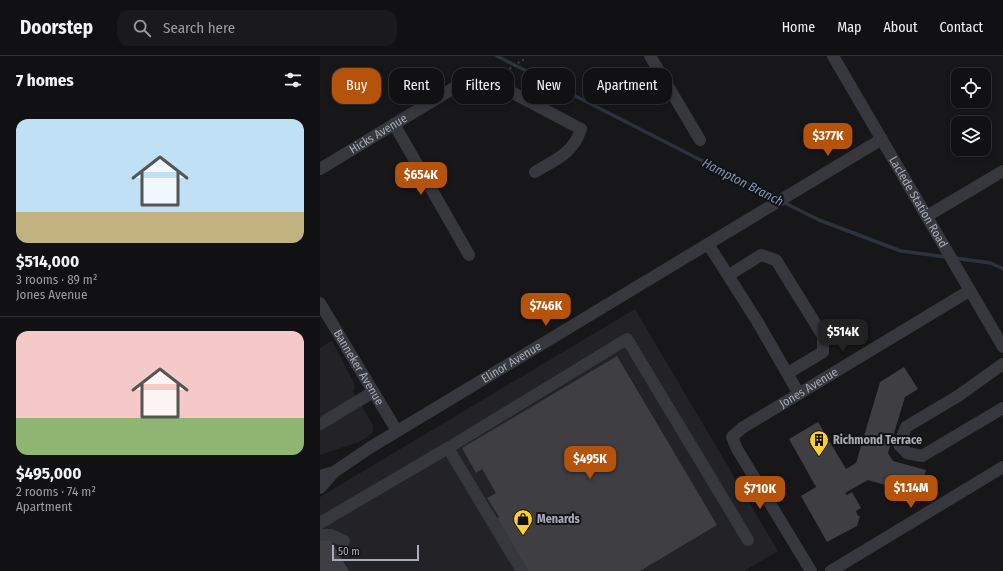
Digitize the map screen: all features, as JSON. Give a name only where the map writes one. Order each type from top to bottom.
[{"type":"street","points":[[650,56],[700,140]]},
{"type":"street","name":"Laclede Station Road","points":[[835,57],[969,291],[1003,347]]},
{"type":"street","name":"Hicks Avenue","points":[[320,168],[477,74],[581,129],[573,146],[564,154],[535,172]]},
{"type":"street","points":[[394,124],[469,255]]},
{"type":"street","name":"Elinor Avenue","points":[[320,488],[334,472],[396,431],[882,139]]},
{"type":"street","points":[[927,216],[1003,171]]},
{"type":"street","points":[[708,244],[728,274],[800,394]]},
{"type":"street","points":[[728,274],[761,254],[776,260],[823,336],[823,352],[788,373]]},
{"type":"street","name":"Jones Avenue","points":[[811,571],[737,448],[732,437],[742,428],[969,291]]},
{"type":"street","name":"Banneker Avenue","points":[[320,303],[396,431]]},
{"type":"street","points":[[320,523],[627,340],[748,540]]},
{"type":"street","points":[[1003,364],[958,396],[906,427],[899,445],[907,453],[922,456],[1003,408]]},
{"type":"street","points":[[320,424],[373,392]]},
{"type":"street","points":[[448,448],[522,571]]},
{"type":"street","points":[[831,571],[1003,467]]},
{"type":"street","name":"Elinor Avenue","points":[[320,476],[334,472]]},
{"type":"street","points":[[320,535],[331,535],[344,541]]},
{"type":"path","points":[[510,68],[521,62],[524,56]]},
{"type":"shaded area","points":[[635,309],[778,551],[744,571],[320,571],[320,497]]},
{"type":"shaded area","points":[[332,341],[354,383],[355,388],[353,391],[373,425],[373,431],[369,436],[359,442],[320,455],[320,348]]},
{"type":"building","points":[[617,356],[717,525],[640,571],[528,571],[487,498],[496,493],[482,469],[476,473],[462,448]]},
{"type":"building","name":"Richmond Terrace","points":[[904,367],[918,389],[905,397],[888,453],[893,461],[926,470],[919,495],[868,480],[845,493],[847,495],[852,492],[861,508],[856,511],[858,516],[860,516],[857,526],[827,542],[801,496],[816,487],[789,439],[818,422],[846,469],[856,463],[880,382]]},
{"type":"building","points":[[330,539],[349,571],[320,571],[320,540]]},
{"type":"waterway","name":"Hampton Branch","points":[[497,56],[777,199]]},
{"type":"waterway","name":"Hampton Branch","points":[[783,202],[819,220],[901,251],[946,257]]},
{"type":"waterway","name":"Hampton Branch","points":[[954,258],[991,263],[1003,269]]},
{"type":"place","name":"Richmond Terrace","points":[[819,457]]},
{"type":"place","name":"Menards","points":[[523,536]]}]
